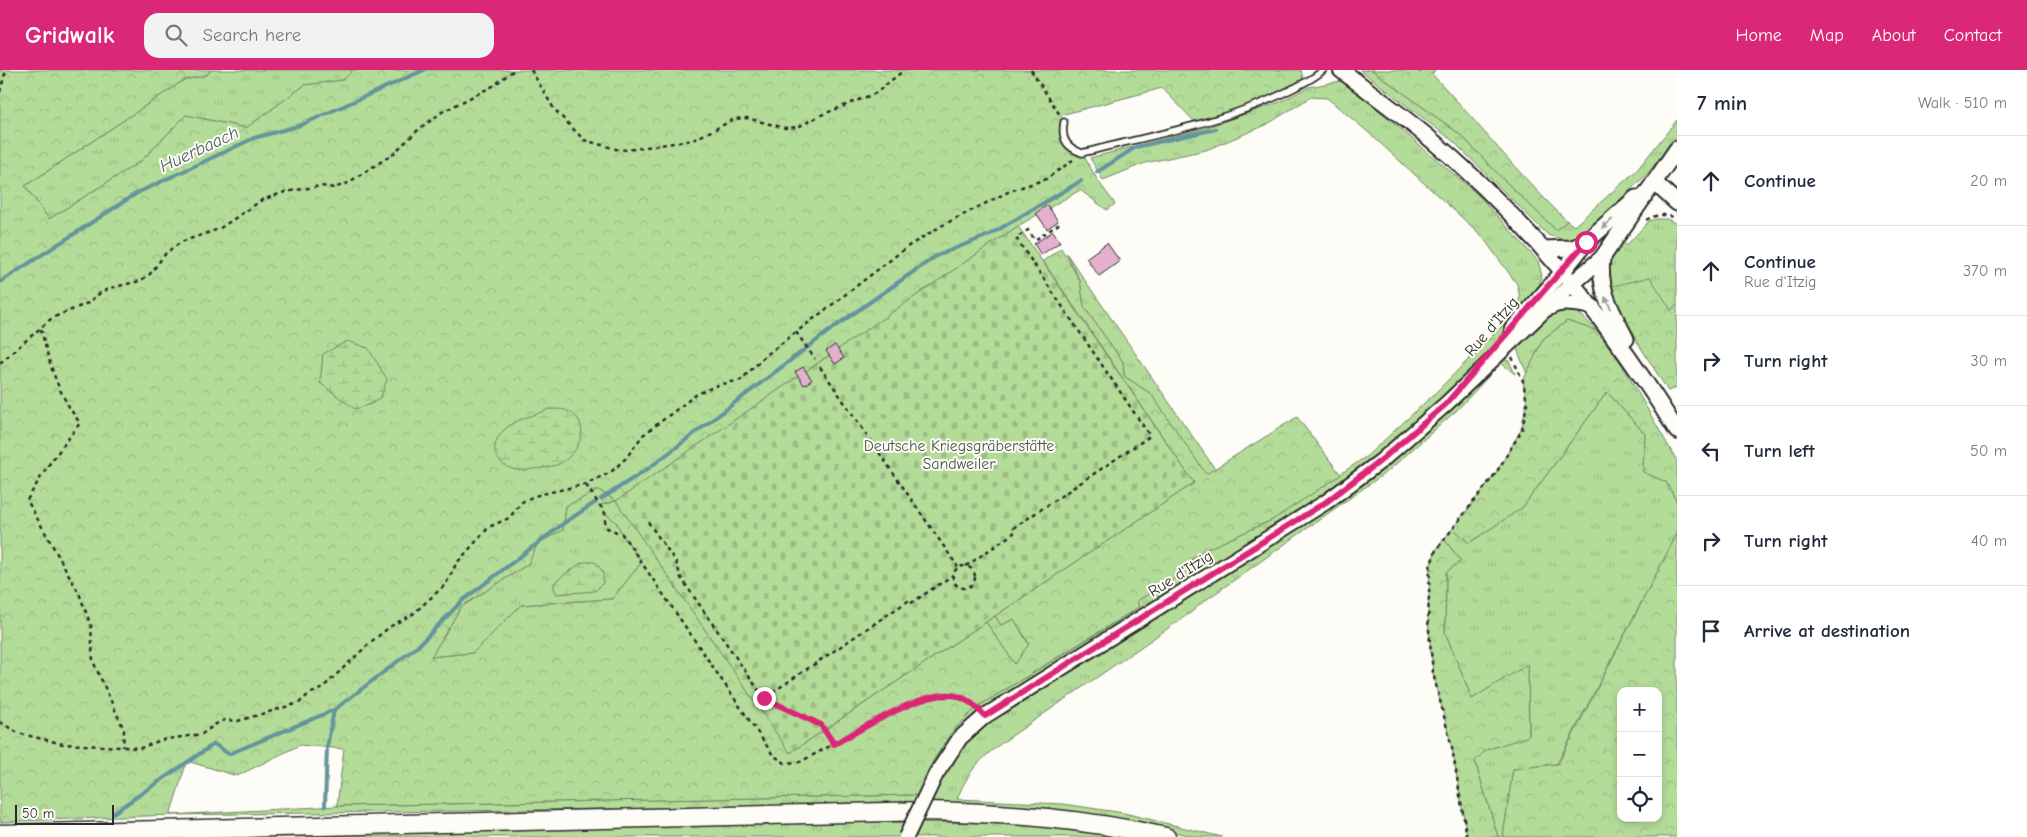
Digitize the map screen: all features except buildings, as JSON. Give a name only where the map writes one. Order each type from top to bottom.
[{"type":"main road","points":[[1341,70],[1429,138],[1489,192],[1543,249],[1593,307],[1645,379],[1677,430]]},
{"type":"main road","points":[[1645,379],[1604,294],[1600,272],[1602,258],[1677,149]]},
{"type":"main road","points":[[1543,249],[1573,248],[1586,242],[1654,182]]},
{"type":"main road","points":[[1654,182],[1677,203]]},
{"type":"main road","points":[[1568,277],[1586,242]]},
{"type":"main road","points":[[1568,277],[1602,258]]},
{"type":"main road","points":[[0,834],[927,811],[1061,818],[1118,826],[1166,837]]},
{"type":"street","name":"Rue d'Itzig","points":[[906,837],[936,774],[960,738],[985,716],[1326,502],[1380,461],[1446,404],[1542,312],[1568,277]]},
{"type":"street","name":"Rue d'Itzig","points":[[1446,404],[1568,277]]},
{"type":"street","points":[[1542,312],[1554,305],[1566,303],[1593,307]]},
{"type":"lane","points":[[1064,122],[1062,132],[1065,143],[1072,149],[1082,153],[1197,124],[1256,105],[1273,99],[1317,76],[1323,70]]},
{"type":"path","points":[[0,92],[6,70]]},
{"type":"path","points":[[0,363],[52,318],[88,303],[105,291],[140,282],[150,274],[166,252],[181,242],[219,229],[262,200],[285,192],[321,186],[334,188],[346,184],[393,154],[417,131],[442,112],[494,86],[514,70]]},
{"type":"path","points":[[531,70],[554,109],[584,140],[616,149],[627,150],[693,140],[735,119],[747,118],[785,128],[798,127],[819,116],[876,93],[904,70]]},
{"type":"path","points":[[1031,70],[1064,122]]},
{"type":"path","points":[[0,722],[18,732],[63,744],[141,748],[161,740],[202,734],[225,720],[238,721],[298,703],[309,694],[321,689],[372,641],[391,626],[413,614],[446,584],[456,564],[489,527],[508,518],[522,502],[534,496],[586,484],[611,472],[626,458],[643,435],[696,394],[741,380],[765,356],[910,245],[943,225],[1010,191],[1046,178],[1082,153]]},
{"type":"path","points":[[1657,214],[1669,215],[1677,219]]},
{"type":"path","points":[[958,567],[966,566],[1014,533],[1012,529],[1150,436],[1016,238],[1028,230],[1035,240],[1062,222]]},
{"type":"path","points":[[41,329],[50,369],[69,408],[80,423],[47,467],[27,500],[79,593],[91,626],[93,661],[124,730],[123,747]]},
{"type":"path","points":[[796,332],[815,359]]},
{"type":"path","points":[[1467,837],[1452,748],[1433,673],[1428,620],[1430,566],[1436,550],[1496,473],[1522,430],[1527,403],[1523,381],[1506,345]]},
{"type":"path","points":[[820,367],[958,567]]},
{"type":"path","points":[[586,484],[605,513],[607,528],[622,534],[773,755],[786,763],[800,762],[901,708],[930,697],[956,696],[977,708],[985,716]]},
{"type":"path","points":[[648,522],[676,562],[681,578],[764,698],[821,725],[834,744]]},
{"type":"path","points":[[953,575],[958,586],[966,588],[971,586],[975,579],[975,574],[970,567],[966,566]]},
{"type":"path","points":[[764,698],[908,601],[910,604],[953,575],[958,567]]},
{"type":"green space","points":[[0,70],[211,70],[207,75],[184,80],[25,186],[49,219],[141,161],[186,115],[246,128],[305,85],[343,80],[353,70],[1301,70],[1304,83],[1273,99],[1197,124],[1162,88],[1061,115],[1064,122],[1065,143],[1082,153],[1098,181],[1115,204],[1107,210],[1080,190],[1018,226],[617,501],[790,753],[986,622],[1015,664],[1029,644],[1014,619],[1001,625],[995,616],[1194,483],[1043,261],[1061,248],[1080,281],[1084,307],[1123,362],[1124,376],[1151,394],[1206,474],[1297,417],[1341,475],[1272,520],[1198,553],[1174,579],[1137,601],[1139,607],[977,707],[951,733],[933,761],[918,795],[337,806],[344,749],[300,745],[237,776],[187,761],[170,815],[0,822]],"holes":[[[599,490],[616,501],[601,505],[605,513],[617,523],[622,534],[642,562],[612,599],[521,605],[473,653],[431,657],[461,607],[528,564],[538,543],[563,530],[566,506]]]},
{"type":"green space","points":[[211,70],[353,70],[343,80],[305,85],[246,128],[186,115],[141,161],[49,219],[25,186],[184,80],[207,75]]},
{"type":"green space","points":[[1360,70],[1372,70],[1461,135],[1556,230],[1567,221],[1574,226],[1637,170],[1677,120],[1677,136],[1650,171],[1578,240],[1567,241],[1548,235],[1453,141]]},
{"type":"green space","points":[[1372,70],[1435,70],[1432,74],[1532,186],[1567,221],[1556,230],[1461,135]]},
{"type":"green space","points":[[1341,81],[1375,107],[1478,195],[1538,261],[1542,276],[1538,290],[1450,399],[1495,356],[1509,361],[1515,374],[1501,363],[1457,410],[1388,471],[1193,611],[987,754],[970,773],[957,799],[1063,804],[1124,813],[1222,837],[1199,837],[1062,811],[946,804],[170,815],[337,806],[918,795],[933,761],[951,733],[977,707],[1139,608],[1137,601],[1174,579],[1198,553],[1272,520],[1367,456],[1431,397],[1511,317],[1520,298],[1517,284],[1481,235],[1368,132],[1327,98],[1311,97],[1266,125],[1206,150],[1145,163],[1103,180],[1090,158],[1205,128],[1280,102],[1309,87]]},
{"type":"green space","points":[[1667,219],[1677,224],[1677,305],[1671,310],[1613,303],[1608,271],[1615,250],[1621,242],[1627,245],[1649,221]]},
{"type":"green space","name":"Deutsche Kriegsgräberstätte Sandweiler","points":[[1018,226],[1194,483],[790,753],[616,501]]},
{"type":"green space","points":[[1066,253],[1215,469],[1206,475],[1151,394],[1124,376],[1123,362],[1084,307],[1080,281]]},
{"type":"green space","points":[[1650,277],[1671,310],[1677,305],[1677,387],[1668,391],[1613,303],[1613,286]]},
{"type":"green space","points":[[1555,308],[1576,310],[1597,331],[1567,321],[1543,339],[1527,374],[1513,339]]},
{"type":"green space","points":[[1567,321],[1597,331],[1621,363],[1677,461],[1677,502],[1666,482],[1643,472],[1645,434],[1607,392],[1523,507],[1469,543],[1453,528],[1496,473],[1521,430],[1527,403],[1523,381],[1543,339]]},
{"type":"green space","points":[[347,341],[368,348],[387,379],[381,397],[371,404],[355,409],[320,383],[323,354]]},
{"type":"green space","points":[[1607,392],[1645,434],[1643,472],[1666,482],[1677,502],[1677,534],[1557,764],[1513,769],[1503,837],[1498,837],[1475,761],[1486,750],[1529,735],[1528,665],[1472,699],[1445,632],[1446,572],[1461,561],[1444,539],[1453,528],[1469,543],[1523,507]]},
{"type":"green space","points":[[549,409],[565,410],[579,420],[581,434],[576,449],[564,461],[556,465],[518,470],[503,464],[495,452],[495,445],[504,430],[520,420]]},
{"type":"green space","points":[[599,490],[616,501],[602,505],[605,513],[617,523],[622,534],[642,562],[612,599],[521,605],[473,653],[431,657],[461,607],[528,564],[538,543],[563,530],[566,506]]},
{"type":"green space","points":[[1677,534],[1677,837],[1503,837],[1513,769],[1558,764]]},
{"type":"green space","points":[[1444,539],[1461,561],[1446,572],[1445,632],[1472,699],[1528,664],[1529,736],[1486,750],[1475,761],[1498,837],[1467,837],[1452,748],[1433,673],[1428,620],[1430,567],[1436,550]]},
{"type":"green space","points":[[583,562],[595,562],[603,572],[603,583],[595,591],[557,594],[554,589],[554,583]]},
{"type":"green space","points":[[995,616],[1001,625],[1014,619],[1029,645],[1015,665],[986,622]]},
{"type":"green space","points":[[863,822],[1002,823],[1119,837],[916,837],[920,826],[905,826],[899,837],[128,837]]},
{"type":"waterway","name":"Huerbaach","points":[[0,282],[137,193],[254,138],[301,125],[424,70]]},
{"type":"waterway","points":[[1097,172],[1136,147],[1216,129]]},
{"type":"waterway","points":[[601,499],[649,468],[837,325],[936,256],[989,235],[1081,181]]},
{"type":"waterway","points":[[325,806],[327,747],[334,710],[418,646],[462,601],[564,523],[596,502]]},
{"type":"waterway","points":[[113,813],[214,744],[229,754],[334,710]]},
{"type":"route","points":[[764,698],[821,725],[834,744],[901,708],[930,697],[956,696],[977,708],[985,716],[1326,502],[1380,461],[1446,404],[1563,271],[1586,242]]}]
